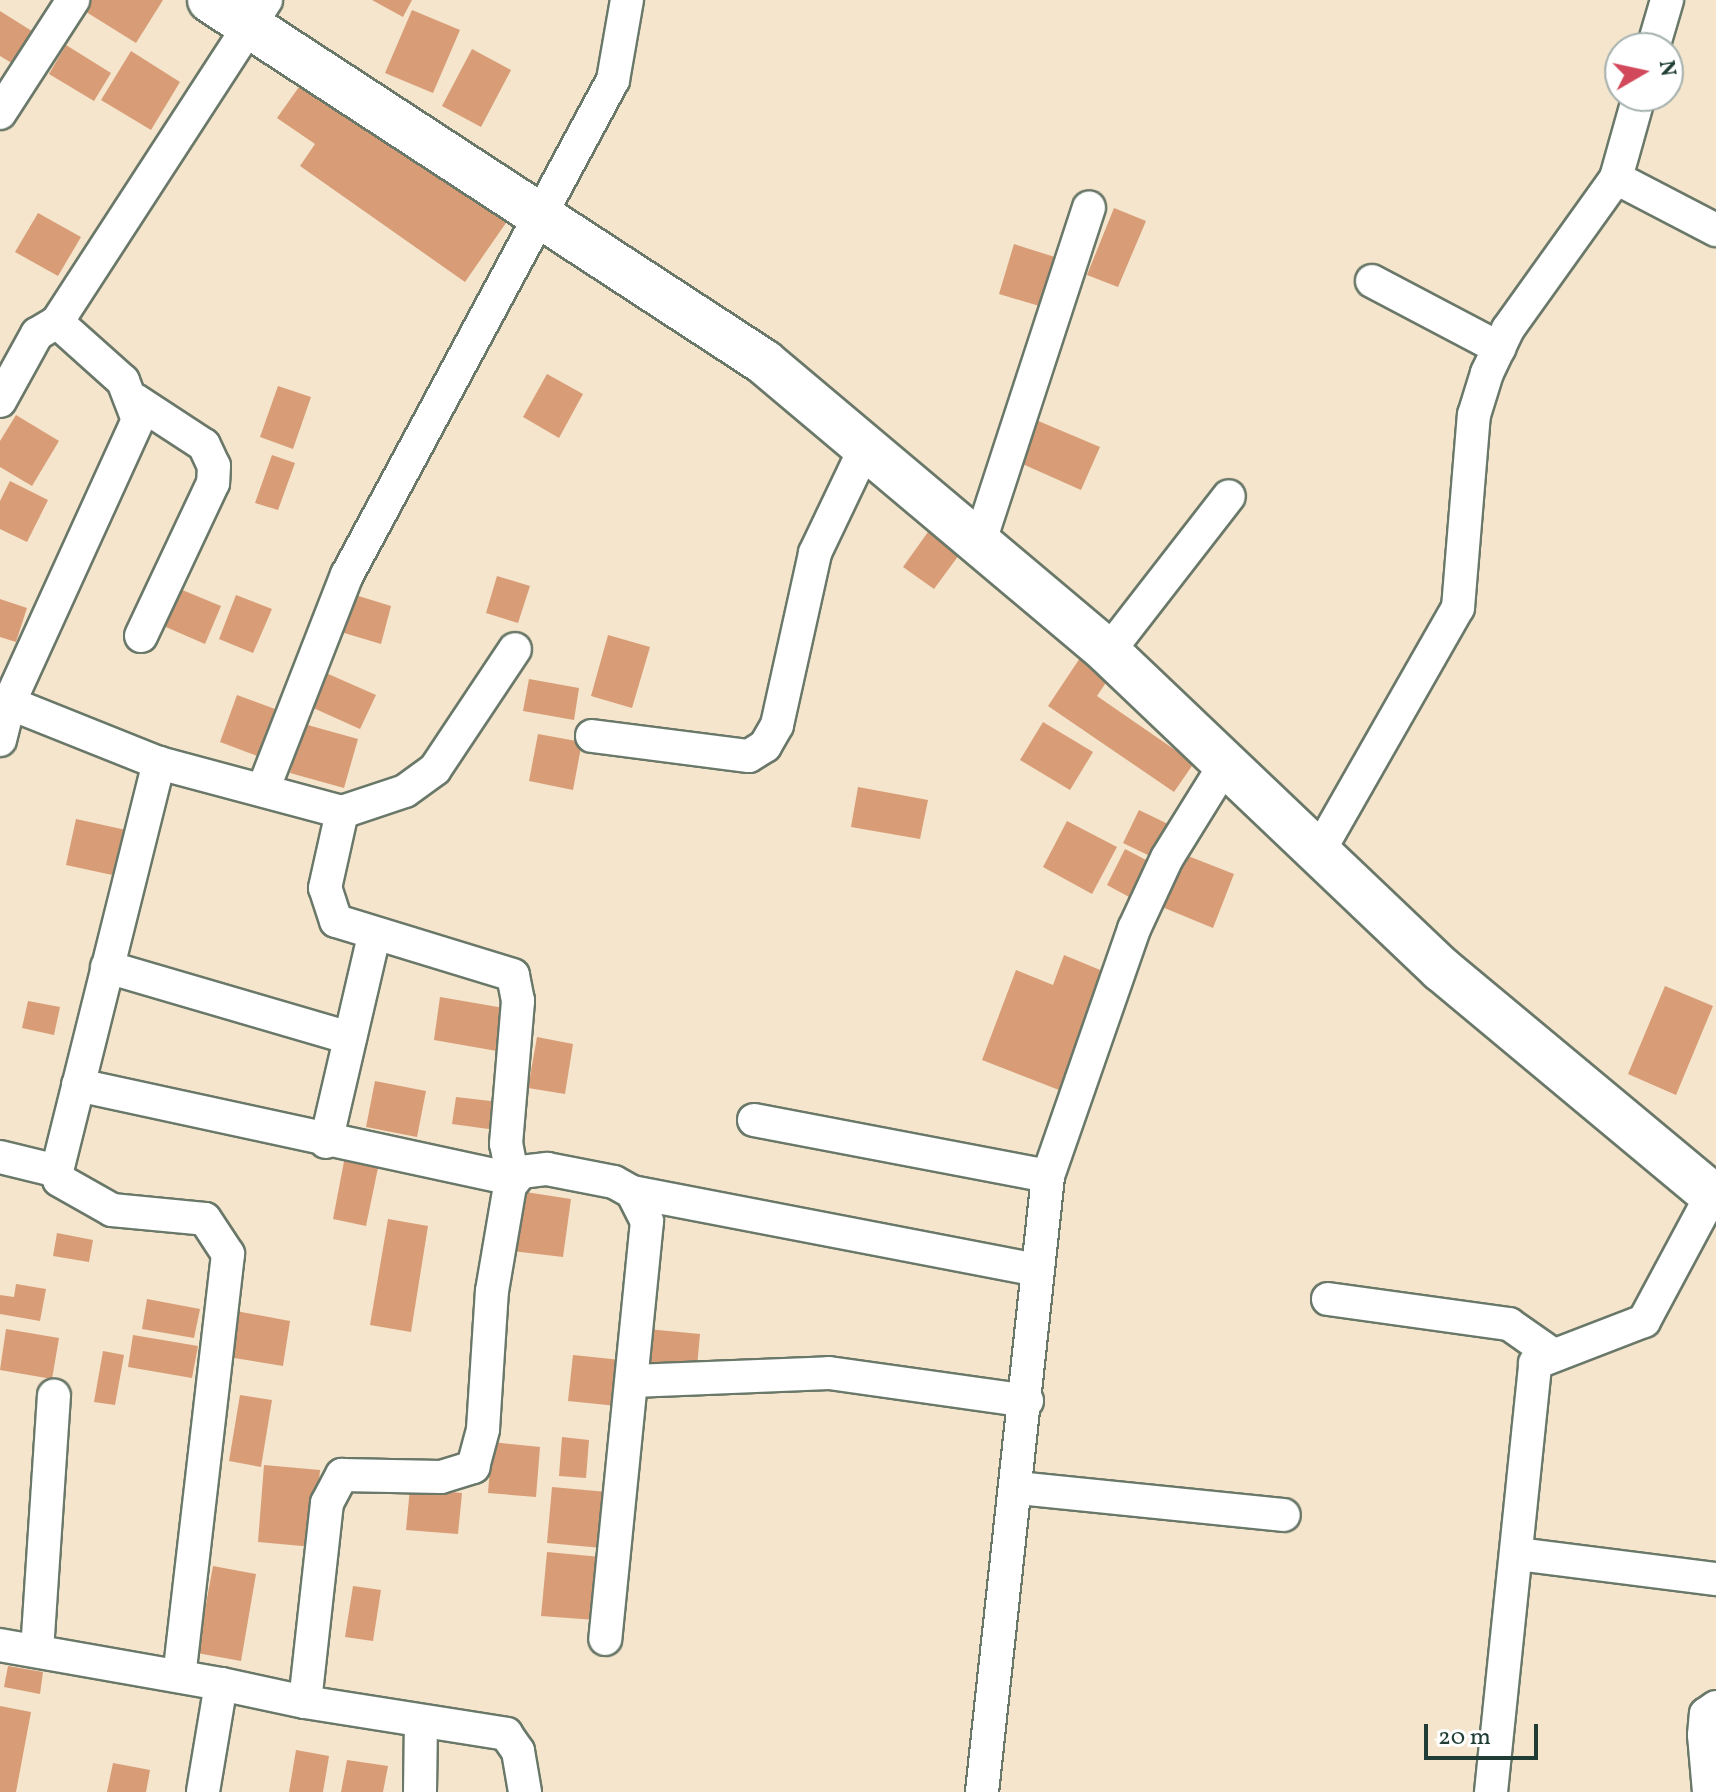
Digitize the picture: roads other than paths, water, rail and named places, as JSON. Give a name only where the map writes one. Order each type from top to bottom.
[{"type":"street","points":[[0,113],[73,0]]},
{"type":"street","points":[[210,0],[257,13],[542,218],[764,362],[1108,652],[1224,766],[1441,969],[1714,1196],[1644,1321],[1614,1338],[1549,1352],[1531,1378],[1517,1554],[1491,1792]]},
{"type":"street","points":[[263,790],[347,575],[542,218],[613,80],[627,0]]},
{"type":"street","points":[[1658,32],[1667,0]]},
{"type":"street","points":[[0,401],[37,334],[57,322],[257,13]]},
{"type":"street","points":[[1318,853],[1458,608],[1474,415],[1499,348],[1616,178],[1635,112]]},
{"type":"street","points":[[1616,178],[1716,230]]},
{"type":"street","points":[[979,544],[1089,208]]},
{"type":"street","points":[[1372,281],[1499,348]]},
{"type":"street","points":[[57,322],[135,400],[204,445],[214,466],[213,483],[141,636]]},
{"type":"street","points":[[0,740],[9,703],[138,420],[135,400]]},
{"type":"street","points":[[592,736],[749,756],[765,746],[777,725],[815,553],[866,446]]},
{"type":"street","points":[[1108,652],[1229,496]]},
{"type":"street","points":[[9,703],[159,763],[342,812],[405,791],[435,769],[515,649]]},
{"type":"street","points":[[159,763],[57,1171],[59,1180],[112,1210],[205,1219],[228,1254],[180,1672]]},
{"type":"street","points":[[982,1792],[1018,1488],[1048,1176],[1134,929],[1167,858],[1224,766]]},
{"type":"street","points":[[305,1702],[332,1488],[358,1470],[458,1475],[480,1454],[492,1291],[513,1179],[506,1144],[518,1001],[513,975],[495,964],[374,936],[336,921],[325,903],[342,812]]},
{"type":"street","points":[[326,1142],[374,936]]},
{"type":"street","points":[[107,967],[350,1038]]},
{"type":"street","points":[[78,1085],[326,1142],[513,1179],[547,1169],[632,1192],[1037,1270]]},
{"type":"street","points":[[754,1120],[1048,1176]]},
{"type":"street","points":[[0,1157],[57,1171]]},
{"type":"street","points":[[605,1639],[649,1236],[632,1192]]},
{"type":"street","points":[[1328,1299],[1509,1324],[1549,1352]]},
{"type":"street","points":[[633,1381],[829,1373],[1027,1401]]},
{"type":"street","points":[[37,1651],[54,1396]]},
{"type":"street","points":[[1018,1488],[1284,1515]]},
{"type":"street","points":[[1517,1554],[1716,1579]]},
{"type":"street","points":[[0,1645],[180,1672],[305,1702],[421,1723],[506,1734],[518,1751],[525,1792]]},
{"type":"street","points":[[203,1792],[221,1684]]},
{"type":"street","points":[[1709,1792],[1705,1725],[1716,1707]]},
{"type":"street","points":[[420,1792],[421,1723]]}]
